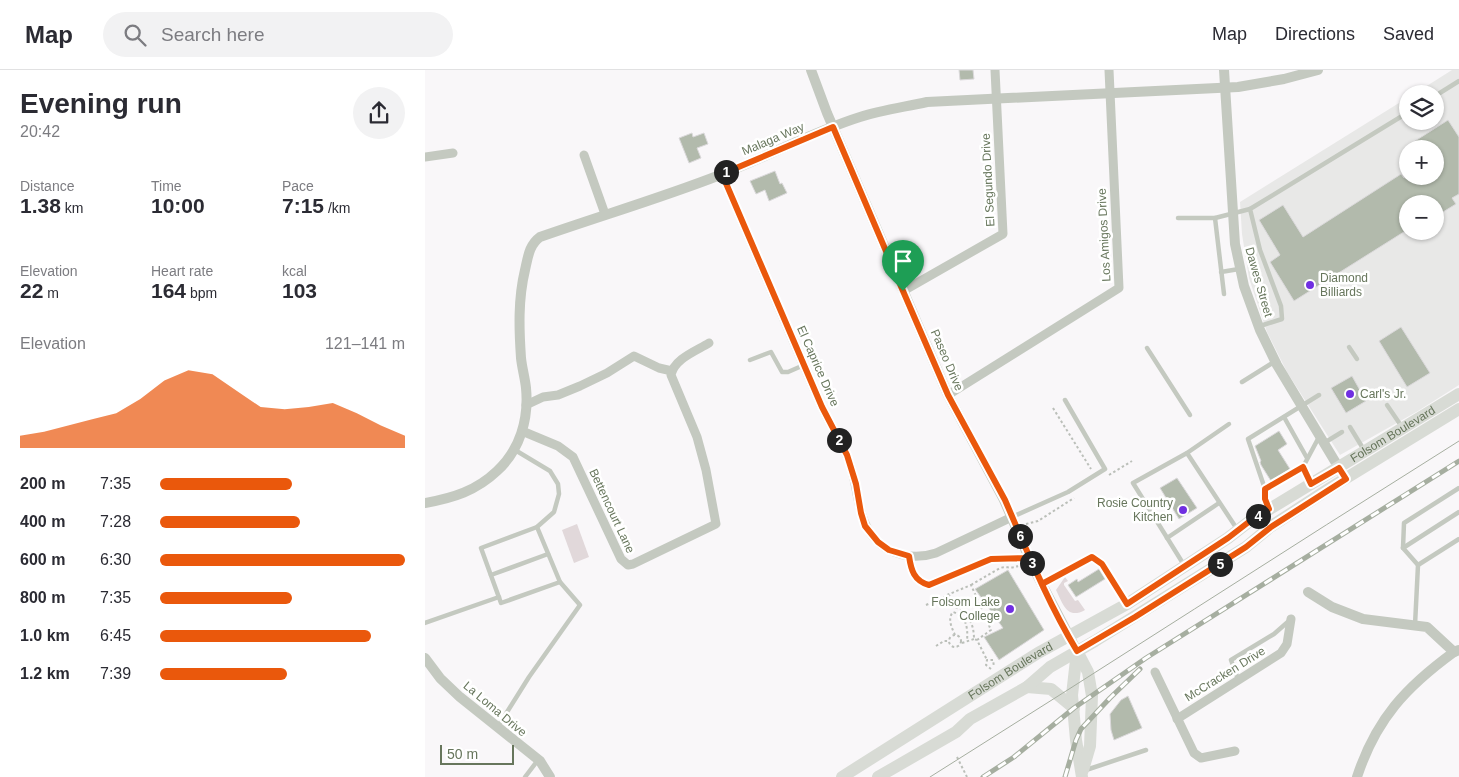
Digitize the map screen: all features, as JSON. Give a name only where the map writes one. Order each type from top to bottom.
[{"type":"main road","name":"Folsom Boulevard","points":[[842,777],[1038,653],[1127,604],[1269,509],[1459,394]]},
{"type":"main road","name":"Folsom Boulevard","points":[[878,777],[955,732],[970,719],[1027,688],[1050,667],[1127,622],[1246,547],[1271,527],[1459,409]]},
{"type":"main road","points":[[1077,651],[1073,695],[1076,740],[1082,774]]},
{"type":"main road","points":[[1077,651],[1088,672],[1092,696],[1090,746],[1082,774]]},
{"type":"main road","points":[[1027,688],[1051,689],[1074,708]]},
{"type":"street","name":"Paseo Drive","points":[[811,70],[833,127],[948,395],[992,476],[1042,584],[1077,651]]},
{"type":"street","name":"El Segundo Drive","points":[[903,291],[1003,234],[995,70]]},
{"type":"street","name":"Los Amigos Drive","points":[[948,395],[1119,288],[1109,70]]},
{"type":"street","name":"Dawes Street","points":[[1224,70],[1235,244],[1244,286],[1258,326],[1275,361],[1346,479]]},
{"type":"street","name":"Malaga Way","points":[[425,503],[453,498],[473,489],[508,462],[515,450],[522,431],[526,405],[520,325],[523,281],[530,248],[540,237],[675,192],[833,127],[886,110],[927,102],[1225,87],[1270,82],[1318,70]]},
{"type":"street","points":[[425,157],[453,153]]},
{"type":"street","points":[[584,155],[605,214]]},
{"type":"street","name":"El Caprice Drive","points":[[722,174],[804,365],[852,469],[861,513],[865,526],[873,538],[896,553],[909,556],[923,556],[936,553],[1012,517]]},
{"type":"street","points":[[526,405],[543,397],[558,395],[579,386],[607,373],[634,356],[659,368],[672,371],[676,364],[709,343]]},
{"type":"street","name":"Bettencourt Lane","points":[[522,431],[558,446],[573,457],[621,560],[628,565],[633,564],[716,524],[707,470],[697,437],[671,378],[672,371]]},
{"type":"street","points":[[1308,592],[1333,607],[1363,619],[1427,627],[1457,651],[1416,681],[1400,698],[1376,733],[1357,777]]},
{"type":"street","name":"McCracken Drive","points":[[1177,719],[1281,653],[1287,644],[1291,619]]},
{"type":"street","name":"La Loma Drive","points":[[425,658],[440,678],[460,698],[539,760],[550,777]]},
{"type":"street","name":"McCracken Drive","points":[[1155,672],[1194,753],[1201,758],[1235,751]]},
{"type":"lane","points":[[1444,90],[1459,81]]},
{"type":"lane","points":[[1178,218],[1215,218],[1250,209],[1399,118]]},
{"type":"lane","points":[[1250,209],[1260,250],[1281,306],[1282,319],[1258,326]]},
{"type":"lane","points":[[1215,218],[1224,294]]},
{"type":"lane","points":[[1221,272],[1241,269]]},
{"type":"lane","points":[[1349,347],[1357,359]]},
{"type":"lane","points":[[1147,348],[1190,415]]},
{"type":"lane","points":[[750,360],[771,352],[782,372],[788,372],[804,365]]},
{"type":"lane","points":[[1242,382],[1275,361]]},
{"type":"lane","points":[[1269,509],[1265,499],[1265,489],[1248,439],[1319,395]]},
{"type":"lane","points":[[1012,517],[1068,492],[1105,469],[1065,400]]},
{"type":"lane","points":[[1387,405],[1402,428]]},
{"type":"lane","points":[[1284,416],[1307,458]]},
{"type":"lane","points":[[1185,566],[1133,483],[1187,453],[1229,424]]},
{"type":"lane","points":[[1350,427],[1364,451]]},
{"type":"lane","points":[[1265,489],[1303,467],[1307,458],[1322,439],[1342,432]]},
{"type":"lane","points":[[515,450],[550,471],[558,484],[559,494],[554,512],[537,527],[481,548],[501,603],[560,582]]},
{"type":"lane","points":[[1187,453],[1238,531]]},
{"type":"lane","points":[[1303,467],[1311,484]]},
{"type":"lane","points":[[1415,625],[1418,565],[1403,548],[1404,523],[1459,488]]},
{"type":"lane","points":[[1167,538],[1219,503]]},
{"type":"lane","points":[[1403,548],[1459,512]]},
{"type":"lane","points":[[497,728],[529,677],[580,605],[560,582],[537,527]]},
{"type":"lane","points":[[1418,565],[1459,540]]},
{"type":"lane","points":[[491,575],[548,554]]},
{"type":"lane","points":[[909,556],[914,576],[922,583],[929,585],[991,559],[1030,558]]},
{"type":"lane","points":[[1042,584],[1092,557],[1102,564],[1127,604]]},
{"type":"lane","points":[[425,623],[499,597]]},
{"type":"lane","points":[[1238,679],[1231,660],[1274,634],[1291,619]]},
{"type":"lane","points":[[1082,774],[1146,750]]},
{"type":"lane","points":[[525,777],[539,760]]},
{"type":"path","points":[[1053,408],[1095,476]]},
{"type":"path","points":[[926,605],[1004,566],[1013,568],[1019,566]]},
{"type":"path","points":[[948,641],[951,647],[955,648],[961,643],[975,639],[991,630],[971,584]]},
{"type":"path","points":[[945,596],[944,604],[963,611],[971,621],[975,639],[987,660],[986,665],[991,669]]},
{"type":"path","points":[[945,596],[953,598],[951,605],[953,612],[950,621],[955,635],[959,637],[961,643]]},
{"type":"path","points":[[953,612],[963,618],[967,625],[967,641]]},
{"type":"path","points":[[971,621],[985,616]]},
{"type":"path","points":[[936,646],[944,641],[948,641],[951,636],[955,635]]},
{"type":"path","points":[[987,660],[993,660],[994,667]]},
{"type":"path","points":[[957,757],[967,777]]},
{"type":"shaded area","points":[[1452,70],[1459,70],[1459,385],[1418,411],[1340,455],[1287,372],[1267,332],[1249,278],[1242,234],[1240,202],[1399,103],[1399,130],[1444,130],[1444,85],[1428,85]]},
{"type":"shaded area","points":[[577,524],[589,557],[574,563],[562,530]]},
{"type":"shaded area","points":[[1065,577],[1068,581],[1064,585],[1075,601],[1078,600],[1085,610],[1079,613],[1070,612],[1066,609],[1056,590]]},
{"type":"building","points":[[959,70],[973,70],[974,79],[960,80]]},
{"type":"building","points":[[1448,120],[1459,137],[1459,194],[1452,198],[1456,204],[1444,211],[1444,195],[1399,195],[1399,235],[1294,301],[1270,262],[1280,255],[1259,220],[1283,205],[1303,237],[1399,175],[1399,185],[1444,185],[1444,140],[1417,140],[1432,130],[1444,130],[1444,123]]},
{"type":"building","points":[[692,133],[693,137],[704,133],[708,144],[697,148],[701,158],[689,163],[679,138]]},
{"type":"building","points":[[775,171],[780,184],[782,183],[787,193],[769,201],[765,190],[756,194],[750,181]]},
{"type":"building","points":[[1401,327],[1430,373],[1407,387],[1379,341]]},
{"type":"building","points":[[1352,376],[1366,401],[1346,413],[1331,388]]},
{"type":"building","points":[[1279,431],[1287,444],[1278,450],[1290,469],[1271,481],[1261,465],[1255,446]]},
{"type":"building","points":[[1177,478],[1197,508],[1179,519],[1160,488]]},
{"type":"building","points":[[1099,569],[1105,579],[1076,597],[1068,585],[1077,579],[1078,582]]},
{"type":"building","name":"Folsom Lake College","points":[[1008,570],[1044,630],[999,660],[984,637],[1003,628],[975,589]]},
{"type":"building","points":[[1128,696],[1142,728],[1114,740],[1110,714],[1121,700]]},
{"type":"tram line","points":[[930,777],[1459,441]]},
{"type":"railway","points":[[983,777],[1014,757],[1074,708],[1146,658],[1459,461]]},
{"type":"railway","points":[[1065,777],[1081,729],[1140,669]]},
{"type":"place","name":"Diamond Billiards","points":[[1310,285]]},
{"type":"place","name":"Carl's Jr.","points":[[1350,394]]},
{"type":"place","name":"Rosie Country Kitchen","points":[[1183,510]]},
{"type":"place","name":"Folsom Lake College","points":[[1010,609]]},
{"type":"route","points":[[903,291],[833,127],[722,174],[822,407],[847,455],[856,484],[865,526],[873,538],[889,550],[909,556],[914,576],[922,583],[929,585],[991,559],[1030,558],[1042,584],[1092,557],[1102,564],[1127,604],[1269,509],[1265,499],[1265,489],[1303,467],[1311,484],[1339,468],[1346,479],[1271,527],[1246,547],[1077,651],[1034,569],[1030,558],[1005,500],[958,416],[903,291]]}]
